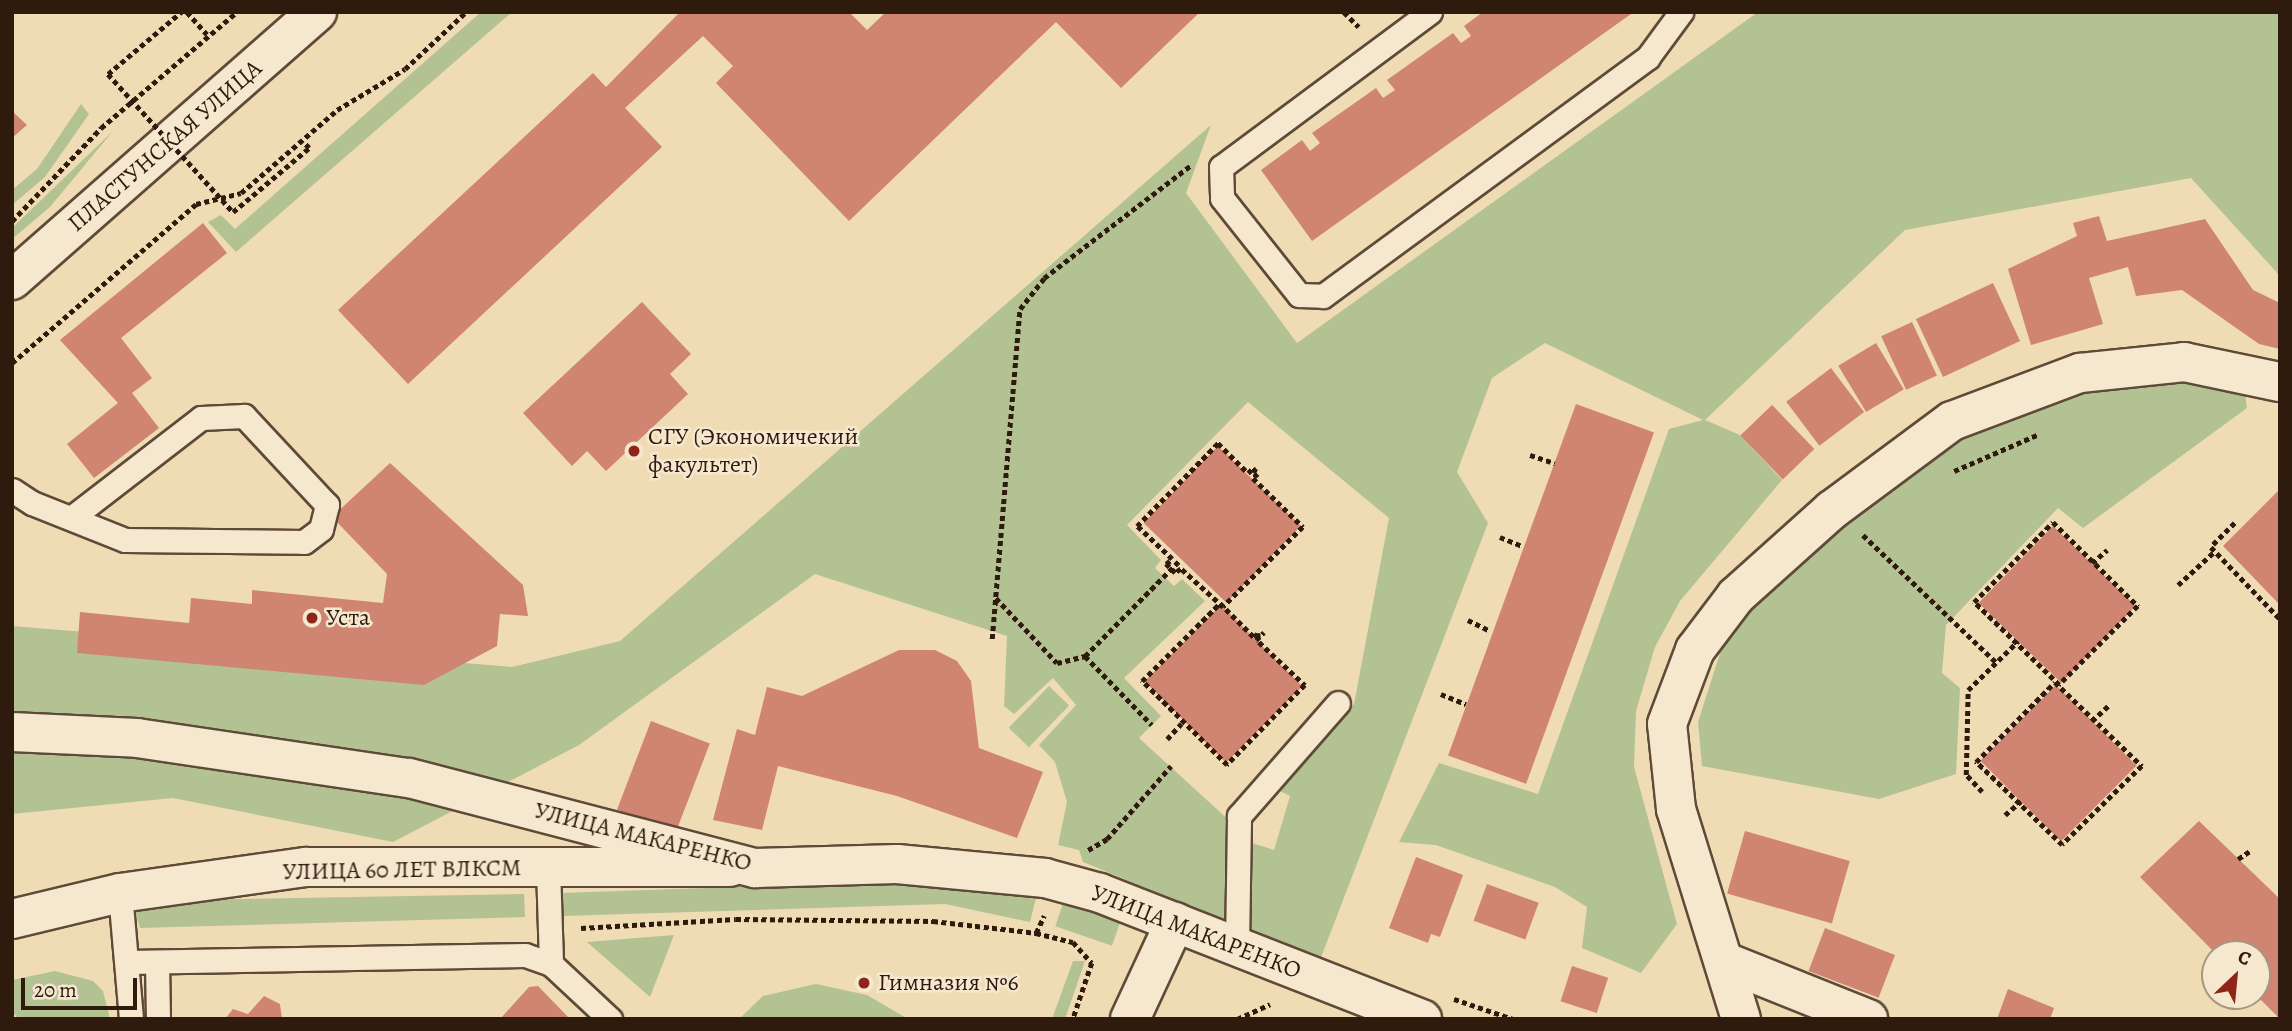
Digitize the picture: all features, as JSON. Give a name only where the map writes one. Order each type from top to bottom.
[{"type":"street","name":"ПЛАСТУНСКАЯ УЛИЦА","points":[[12,280],[317,12]]},
{"type":"street","points":[[1741,1019],[1728,963],[1676,809],[1667,724],[1695,650],[1736,596],[1832,510],[1952,421],[2080,373],[2184,362],[2280,382]]},
{"type":"street","name":"УЛИЦА МАКАРЕНКО","points":[[12,732],[137,738],[409,778],[755,867],[897,864],[1013,872],[1100,893],[1404,1016]]},
{"type":"street","name":"УЛИЦА 60 ЛЕТ ВЛКСМ","points":[[12,919],[121,893],[306,867],[755,867]]},
{"type":"street","points":[[1130,1019],[1175,922]]},
{"type":"street","points":[[1728,963],[1868,1019]]},
{"type":"lane","points":[[1430,12],[1221,167],[1222,198],[1299,295],[1322,296],[1648,57],[1681,12]]},
{"type":"lane","points":[[12,490],[71,518],[125,540],[304,542],[321,529],[327,505],[244,416],[201,418],[71,518]]},
{"type":"lane","points":[[1237,947],[1239,817],[1338,704]]},
{"type":"lane","points":[[548,867],[551,964]]},
{"type":"lane","points":[[121,893],[131,1019]]},
{"type":"lane","points":[[128,962],[525,955],[551,964],[610,1019]]},
{"type":"lane","points":[[157,962],[158,1019]]},
{"type":"path","points":[[181,12],[108,74],[233,212],[309,148],[303,142]]},
{"type":"path","points":[[187,12],[207,34]]},
{"type":"path","points":[[12,221],[101,128],[207,34],[237,12]]},
{"type":"path","points":[[12,363],[196,204],[241,193],[337,110],[405,69],[466,12]]},
{"type":"path","points":[[1344,12],[1364,33]]},
{"type":"path","points":[[992,639],[1020,309]]},
{"type":"path","points":[[1951,473],[2045,431]]},
{"type":"path","points":[[1223,607],[1220,603],[1184,634],[1142,681],[1227,765],[1305,685],[1259,642],[1258,633],[1254,637],[1223,607],[1181,569],[1175,573],[1167,565],[1172,559],[1137,526],[1219,443],[1248,473],[1252,468],[1258,474],[1254,478],[1303,527],[1223,607]]},
{"type":"path","points":[[1530,455],[1555,463]]},
{"type":"path","points":[[1250,477],[1256,469]]},
{"type":"path","points":[[1869,522],[1857,529],[1996,662]]},
{"type":"path","points":[[2053,522],[2138,606],[2059,685],[1974,602],[2053,522]]},
{"type":"path","points":[[2235,523],[2211,547],[2280,619]]},
{"type":"path","points":[[1500,537],[1522,546]]},
{"type":"path","points":[[2092,564],[2107,550]]},
{"type":"path","points":[[2178,585],[2215,551]]},
{"type":"path","points":[[995,597],[1056,663],[1085,656],[1180,560]]},
{"type":"path","points":[[1468,620],[1492,631]]},
{"type":"path","points":[[1256,640],[1264,632]]},
{"type":"path","points":[[1982,792],[1966,775],[1968,690],[2018,641]]},
{"type":"path","points":[[1085,656],[1152,725]]},
{"type":"path","points":[[2055,682],[2142,766],[2062,845],[1976,762],[2055,682]]},
{"type":"path","points":[[1441,694],[1466,704]]},
{"type":"path","points":[[2092,721],[2108,706]]},
{"type":"path","points":[[1167,739],[1184,721]]},
{"type":"path","points":[[1077,856],[1107,839],[1171,766]]},
{"type":"path","points":[[2006,815],[2021,801]]},
{"type":"path","points":[[2238,859],[2250,850]]},
{"type":"path","points":[[1036,933],[1045,915]]},
{"type":"path","points":[[565,928],[736,919],[907,921],[1036,933],[1073,942],[1092,962],[1073,1019]]},
{"type":"green space","points":[[481,12],[512,12],[236,252],[208,222],[221,215],[235,229]]},
{"type":"green space","points":[[1758,12],[2280,12],[2280,276],[2191,178],[1905,230],[1705,420],[1740,435],[1782,480],[1680,601],[1655,647],[1636,711],[1634,767],[1677,924],[1641,973],[1582,948],[1587,907],[1555,887],[1436,845],[1399,842],[1439,763],[1538,794],[1669,429],[1703,420],[1545,343],[1492,378],[1457,472],[1488,523],[1320,960],[1083,862],[1079,850],[1058,845],[1067,802],[1055,762],[1039,745],[1076,705],[1053,678],[1014,714],[1004,706],[1007,636],[815,574],[579,745],[393,842],[173,798],[12,814],[12,626],[512,667],[620,641],[1211,125],[1186,193],[1297,343]],"holes":[[[1248,402],[1389,518],[1354,704],[1274,788],[1290,796],[1274,850],[1239,839],[1232,823],[1139,738],[1161,716],[1124,678],[1205,601],[1182,579],[1174,586],[1155,568],[1161,560],[1127,525]]]},
{"type":"green space","points":[[81,104],[89,114],[45,177],[12,205],[12,190],[37,169]]},
{"type":"green space","points":[[113,131],[50,207],[12,239],[12,228]]},
{"type":"green space","points":[[2184,382],[2245,395],[2247,408],[2083,528],[2058,508],[1946,625],[1942,673],[1960,688],[1956,774],[1879,799],[1702,766],[1698,722],[1722,647],[1750,607],[1855,516],[1962,438],[2086,391]]},
{"type":"green space","points":[[1049,686],[1069,705],[1029,747],[1009,728]]},
{"type":"green space","points":[[878,882],[1038,890],[1030,922],[945,904],[563,916],[560,893]]},
{"type":"green space","points":[[524,894],[525,917],[140,928],[132,901]]},
{"type":"green space","points":[[1066,895],[1123,915],[1112,946],[1055,926]]},
{"type":"green space","points":[[674,935],[650,997],[587,942]]},
{"type":"green space","points":[[1073,961],[1085,961],[1065,1019],[1052,1019]]},
{"type":"green space","points":[[55,971],[93,981],[103,991],[110,1019],[19,1019],[12,1012],[12,980]]},
{"type":"green space","points":[[816,984],[867,995],[908,1019],[739,1019],[763,996]]},
{"type":"building","points":[[680,12],[849,12],[867,30],[886,12],[1200,12],[1121,88],[1056,22],[849,221],[716,83],[733,66],[703,36],[625,108],[662,147],[408,384],[338,310],[593,73],[606,87]]},
{"type":"building","points":[[1483,12],[1631,14],[1312,241],[1261,170],[1302,140],[1310,151],[1320,143],[1312,133],[1376,88],[1383,98],[1395,90],[1387,80],[1453,33],[1461,43],[1471,36],[1464,26]]},
{"type":"building","points":[[12,111],[27,125],[12,138]]},
{"type":"building","points":[[2099,216],[2107,241],[2205,219],[2253,290],[2280,303],[2280,349],[2259,344],[2182,290],[2136,296],[2128,267],[2089,278],[2103,324],[2031,345],[2008,269],[2077,236],[2073,223]]},
{"type":"building","points":[[203,223],[227,253],[121,338],[152,378],[132,393],[159,428],[94,478],[67,444],[118,403],[60,340]]},
{"type":"building","points":[[1993,283],[2020,341],[1943,377],[1916,319]]},
{"type":"building","points":[[642,302],[691,354],[670,374],[688,394],[606,471],[587,451],[572,466],[523,413]]},
{"type":"building","points":[[1912,322],[1937,375],[1906,390],[1881,336]]},
{"type":"building","points":[[1876,343],[1904,389],[1866,412],[1838,366]]},
{"type":"building","points":[[1831,368],[1864,412],[1819,446],[1786,402]]},
{"type":"building","points":[[1576,404],[1654,432],[1526,784],[1448,755]]},
{"type":"building","points":[[1772,405],[1814,449],[1783,479],[1740,436]]},
{"type":"building","points":[[1218,446],[1301,526],[1226,603],[1144,523]]},
{"type":"building","points":[[390,463],[523,585],[528,616],[500,614],[497,646],[424,685],[77,653],[80,612],[189,623],[191,598],[252,604],[252,590],[383,603],[387,574],[332,517]]},
{"type":"building","points":[[2280,489],[2280,605],[2223,546]]},
{"type":"building","points":[[2053,526],[2136,606],[2061,683],[1979,603]]},
{"type":"building","points":[[1221,605],[1302,686],[1226,763],[1145,681]]},
{"type":"building","points":[[899,650],[935,650],[957,661],[971,681],[979,748],[1043,772],[1017,838],[897,796],[778,766],[762,830],[713,820],[737,729],[755,735],[767,687],[802,696]]},
{"type":"building","points":[[2056,685],[2137,766],[2061,841],[1980,761]]},
{"type":"building","points":[[651,721],[710,744],[676,832],[617,810]]},
{"type":"building","points":[[2199,821],[2280,899],[2280,1019],[2271,1010],[2271,940],[2202,940],[2140,877]]},
{"type":"building","points":[[1745,831],[1850,861],[1832,924],[1727,893]]},
{"type":"building","points":[[1416,857],[1463,875],[1440,937],[1431,934],[1428,943],[1389,928]]},
{"type":"building","points":[[1487,884],[1539,903],[1525,939],[1474,921]]},
{"type":"building","points":[[1825,928],[1895,955],[1879,998],[1809,971]]},
{"type":"building","points":[[1572,966],[1608,978],[1597,1013],[1561,1001]]},
{"type":"building","points":[[538,986],[570,1019],[500,1019],[529,987]]},
{"type":"building","points":[[2008,989],[2054,1008],[2050,1019],[1997,1019]]},
{"type":"building","points":[[264,996],[280,1004],[282,1019],[225,1019],[233,1009],[248,1014]]},
{"type":"place","name":"СГУ (Экономичекий факультет)","points":[[634,451]]},
{"type":"place","name":"Уста","points":[[312,618]]},
{"type":"place","name":"Гимназия №6","points":[[864,983]]}]
